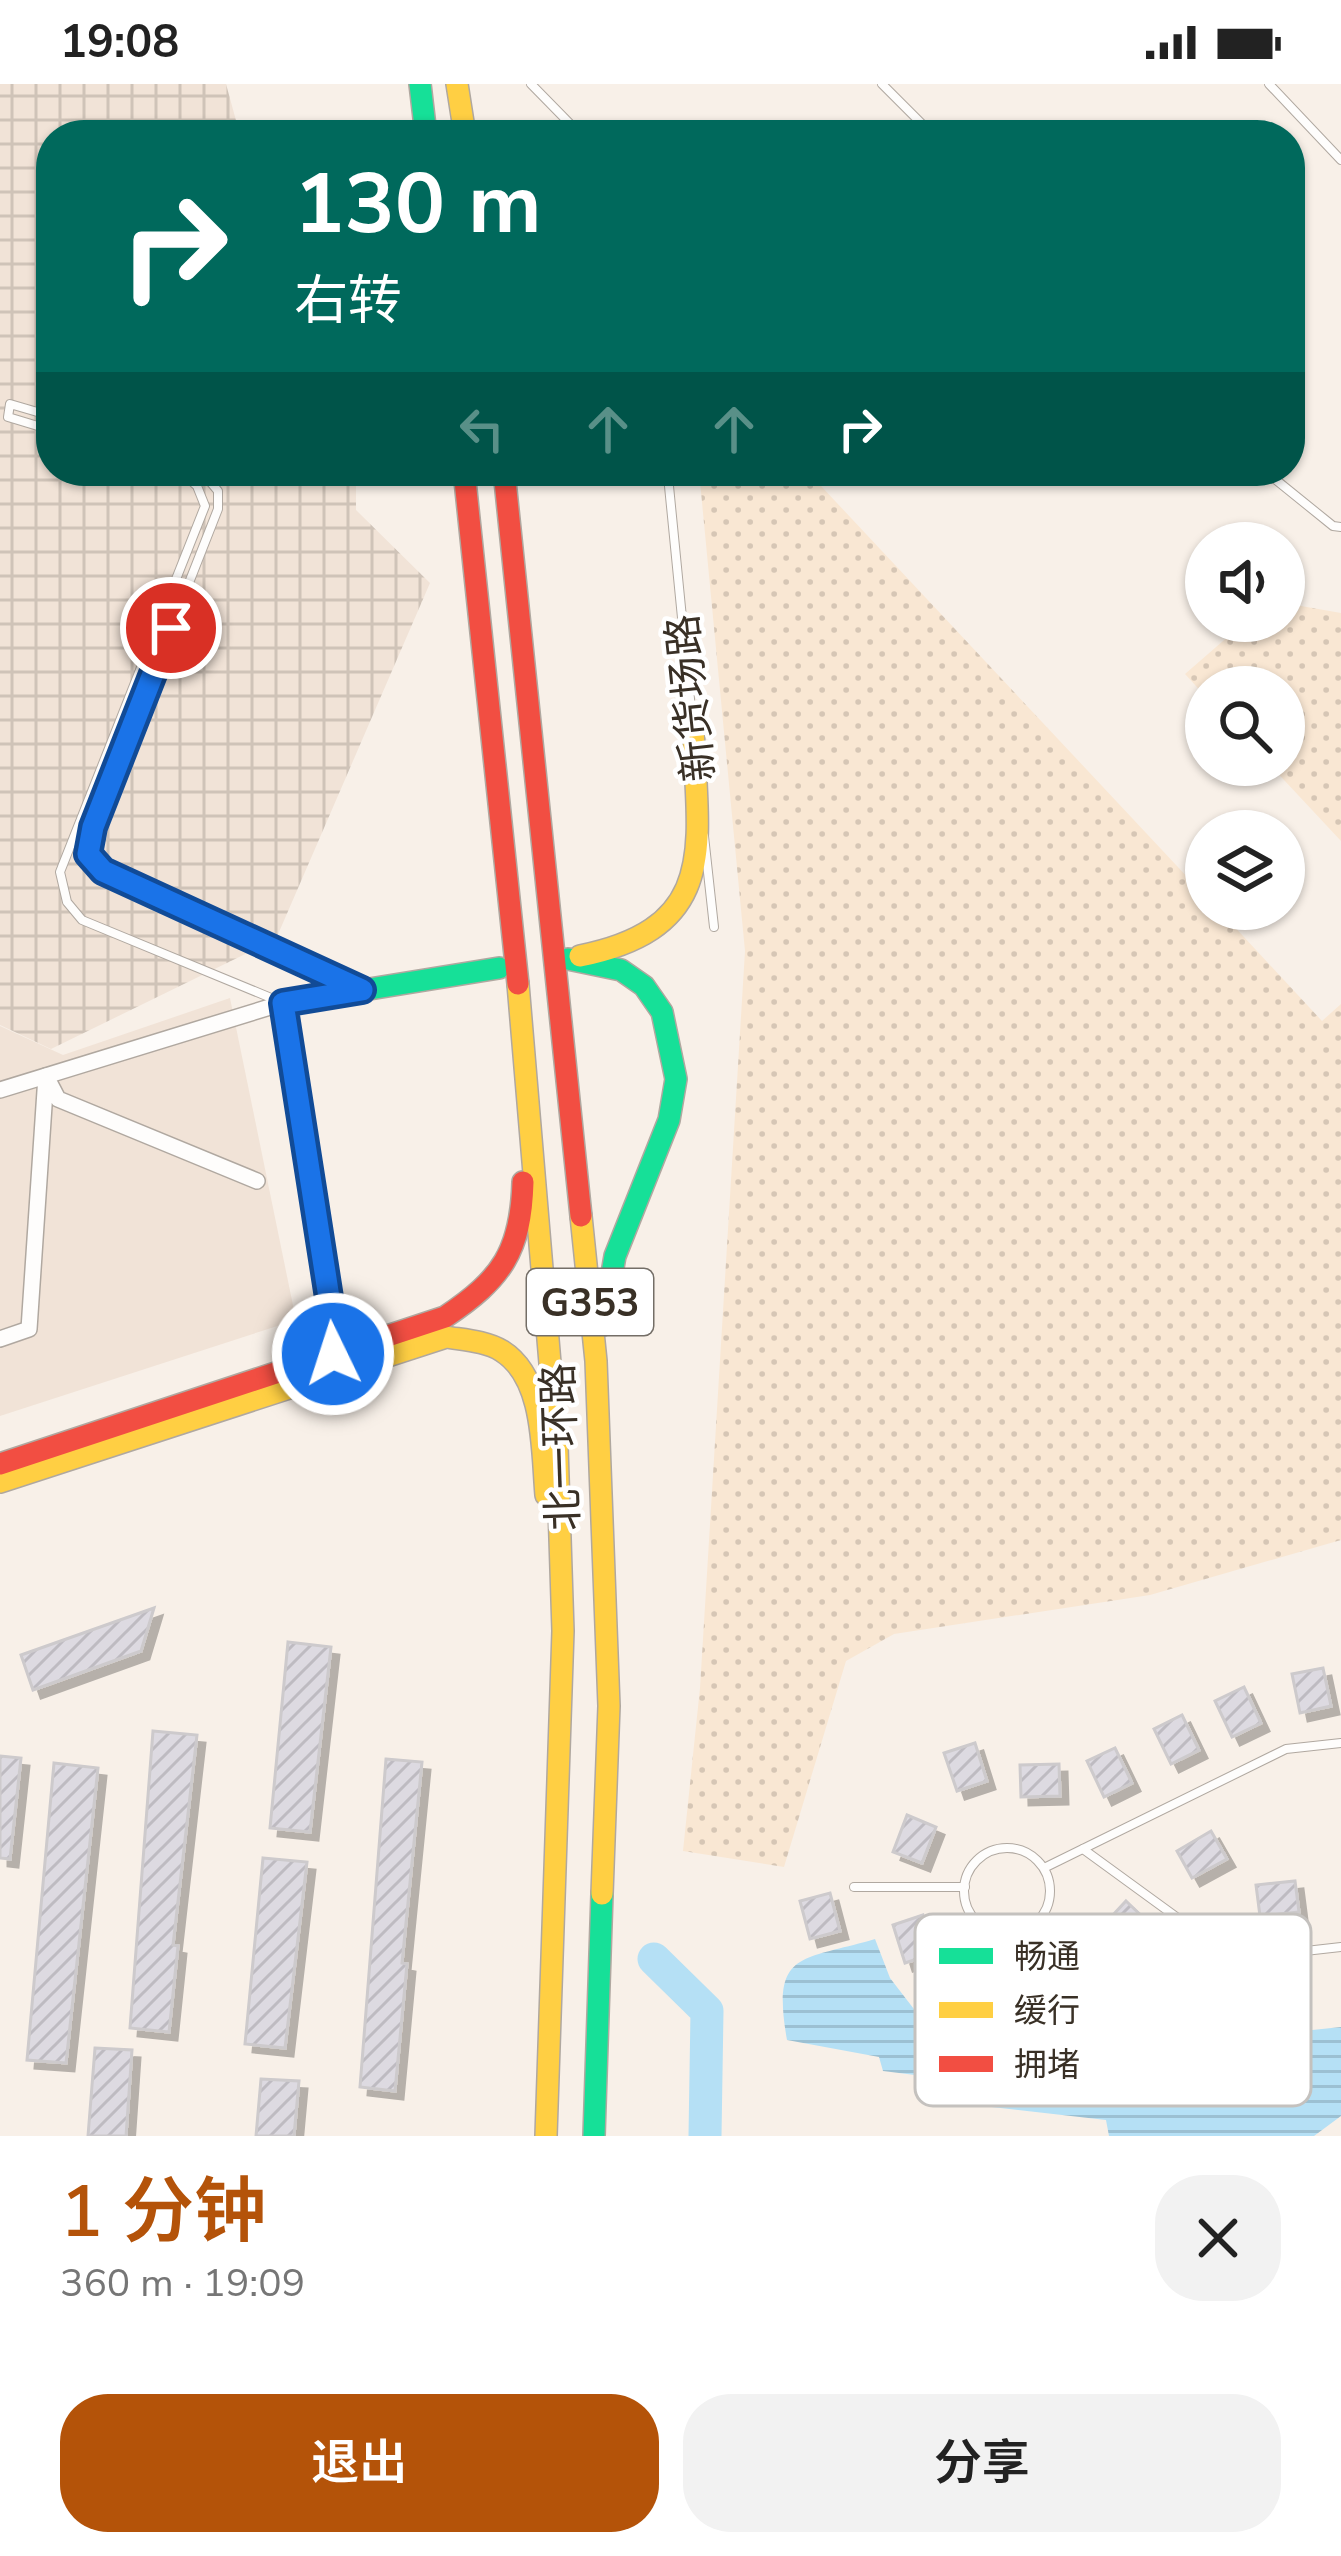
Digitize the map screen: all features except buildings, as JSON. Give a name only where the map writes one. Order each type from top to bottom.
[{"type":"main road","points":[[420,84],[424,120]]},
{"type":"main road","points":[[457,84],[463,120]]},
{"type":"main road","name":"北一环路","points":[[466,486],[548,1302],[563,1631],[546,2136]]},
{"type":"main road","name":"北一环路","points":[[506,486],[596,1361],[609,1706],[593,2136]]},
{"type":"main road","points":[[596,1361],[615,1256],[669,1120],[676,1079],[662,1012],[644,986],[621,970],[568,959],[612,950],[668,920],[679,907],[692,864],[693,725]]},
{"type":"main road","points":[[333,1364],[330,1304],[283,1003],[499,968]]},
{"type":"main road","points":[[0,1482],[333,1364],[445,1316],[479,1296],[500,1275],[524,1209],[522,1017]]},
{"type":"main road","points":[[0,1464],[333,1364],[446,1337],[479,1341],[505,1352],[519,1366],[535,1402],[563,1631]]},
{"type":"street","points":[[0,1090],[283,1003]]},
{"type":"street","points":[[46,1076],[58,1099],[256,1181]]},
{"type":"street","points":[[0,1339],[29,1330],[46,1076]]},
{"type":"lane","points":[[531,84],[566,120]]},
{"type":"lane","points":[[882,84],[917,120]]},
{"type":"lane","points":[[1269,84],[1303,120]]},
{"type":"lane","points":[[1305,122],[1341,160]]},
{"type":"lane","points":[[36,412],[10,404],[8,417],[36,425]]},
{"type":"lane","points":[[197,486],[205,506],[60,872],[68,902],[82,920],[283,1003]]},
{"type":"lane","points":[[214,486],[218,509],[93,827],[88,854],[103,871],[362,990]]},
{"type":"lane","name":"新货场路","points":[[669,486],[714,927]]},
{"type":"lane","points":[[1284,486],[1333,526],[1341,527]]},
{"type":"lane","points":[[1044,1868],[1286,1749],[1341,1743]]},
{"type":"lane","points":[[974,1914],[966,1902],[965,1887],[975,1862],[997,1850],[1021,1850],[1044,1868],[1050,1899],[1043,1914]]},
{"type":"lane","points":[[1083,1850],[1172,1914]]},
{"type":"lane","points":[[854,1887],[965,1887]]},
{"type":"lane","points":[[1311,1950],[1341,1947]]},
{"type":"shaded area","points":[[0,84],[226,84],[236,120],[36,120],[36,486],[356,486],[356,510],[430,583],[276,939],[51,1049],[0,1025]]},
{"type":"shaded area","points":[[700,486],[821,486],[1185,875],[1185,930],[1238,930],[1322,1021],[1341,1004],[1341,1540],[1150,1595],[894,1634],[846,1661],[784,1867],[683,1851],[700,1688],[745,951]]},
{"type":"shaded area","points":[[1305,607],[1341,613],[1341,841],[1290,786],[1305,786],[1305,666],[1194,666],[1222,642],[1305,642]]},
{"type":"shaded area","points":[[230,998],[296,1320],[0,1416],[0,1026],[63,1055]]},
{"type":"water","points":[[875,1939],[890,1978],[915,2010],[915,2075],[883,2071],[879,2057],[787,2040],[783,2011],[788,1974],[810,1957]]},
{"type":"water","points":[[1341,2027],[1341,2116],[1314,2136],[1109,2136],[1106,2120],[983,2106],[1311,2106],[1311,2030]]},
{"type":"waterway","points":[[654,1959],[707,2011],[705,2136]]},
{"type":"traffic: fast","points":[[420,84],[424,120]]},
{"type":"traffic: fast","points":[[568,959],[621,970],[644,986],[662,1012],[676,1079],[669,1120],[615,1256],[603,1325]]},
{"type":"traffic: fast","points":[[333,1354],[330,1304],[283,1003],[499,968]]},
{"type":"traffic: fast","points":[[594,2136],[602,1894]]},
{"type":"traffic: slow","points":[[457,84],[463,120]]},
{"type":"traffic: slow","points":[[580,956],[626,943],[659,924],[680,901],[692,874],[697,842],[693,725]]},
{"type":"traffic: slow","points":[[518,984],[557,1446],[563,1631],[546,2136]]},
{"type":"traffic: slow","points":[[581,1216],[596,1361],[609,1706],[602,1894]]},
{"type":"traffic: slow","points":[[0,1482],[446,1337],[496,1348],[516,1363],[539,1417],[546,1495]]},
{"type":"traffic: jam","points":[[466,486],[518,984]]},
{"type":"traffic: jam","points":[[506,486],[581,1216]]},
{"type":"traffic: jam","points":[[0,1464],[445,1317],[481,1290],[505,1261],[518,1227],[523,1182]]},
{"type":"route","points":[[171,628],[93,827],[88,854],[103,871],[362,990],[283,1003],[330,1304],[333,1354]]}]
